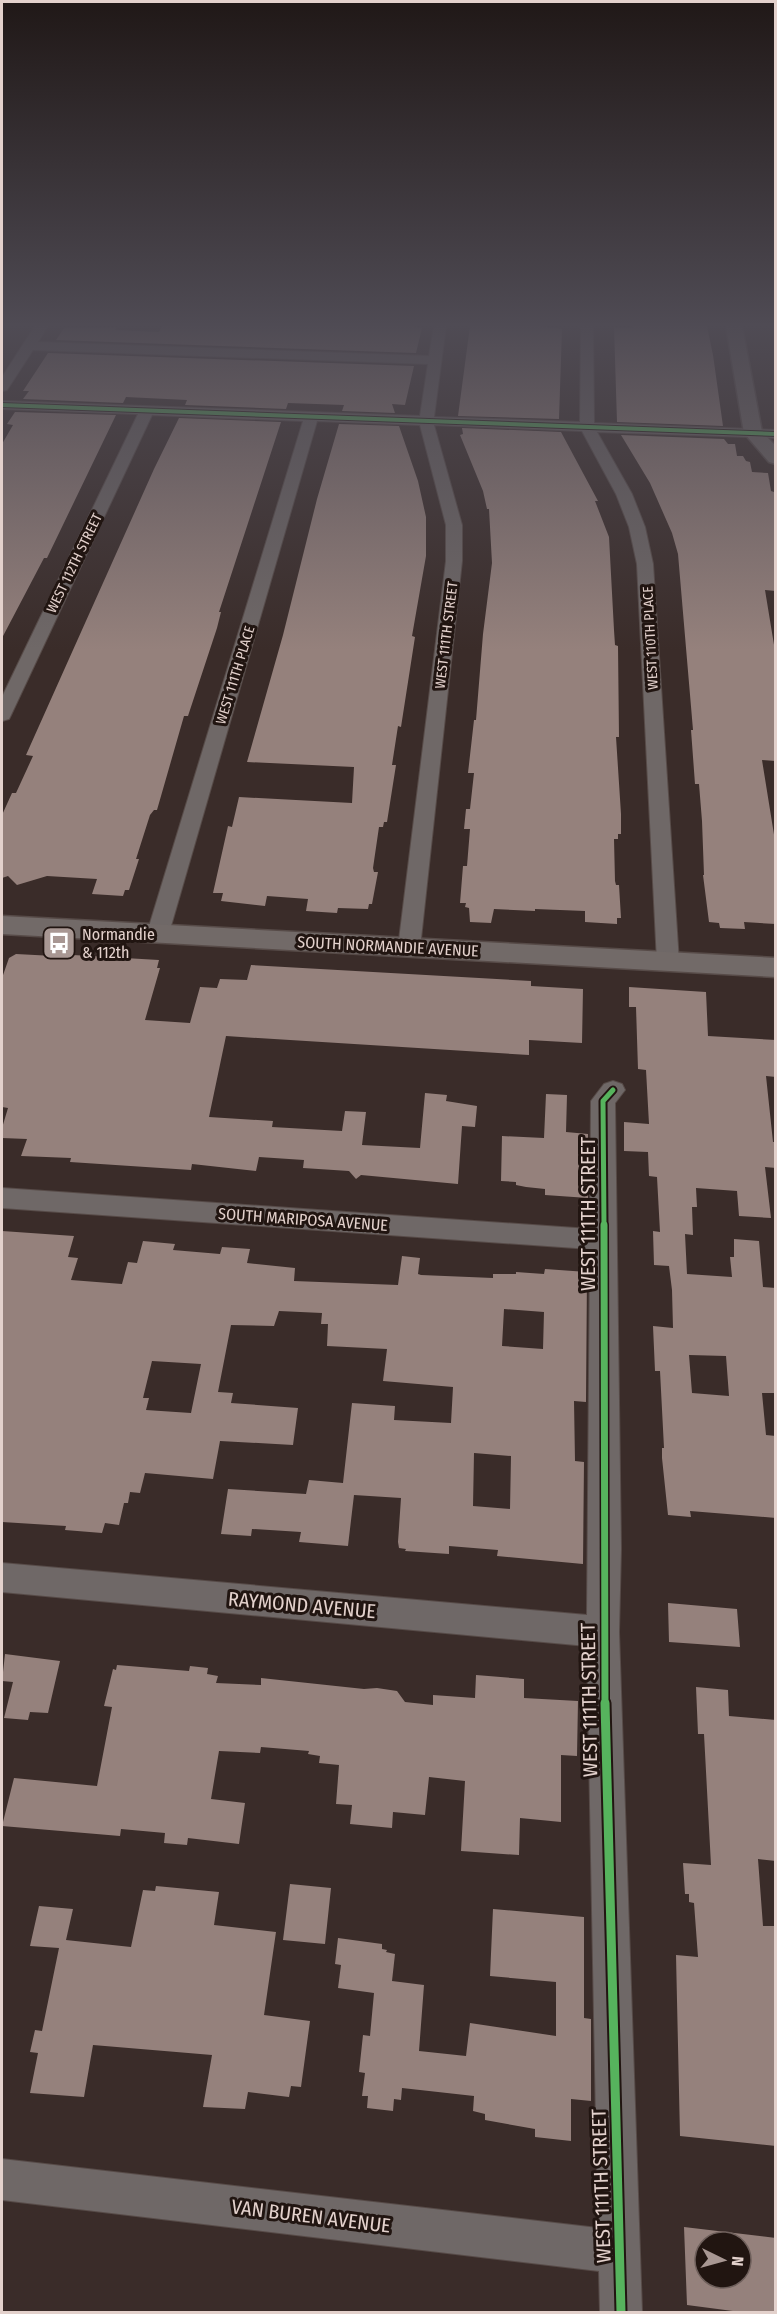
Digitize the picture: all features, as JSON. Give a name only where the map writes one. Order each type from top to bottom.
[{"type":"main road","points":[[754,434],[776,458]]},
{"type":"main road","name":"SOUTH NORMANDIE AVENUE","points":[[2,925],[776,968]]},
{"type":"street","name":"WEST 112TH STREET","points":[[2,715],[136,434]]},
{"type":"street","name":"WEST 111TH PLACE","points":[[158,933],[306,434]]},
{"type":"street","name":"WEST 111TH STREET","points":[[409,948],[454,561],[454,525],[429,434]]},
{"type":"street","name":"WEST 110TH PLACE","points":[[591,434],[624,494],[637,527],[645,564],[668,962]]},
{"type":"street","name":"WEST 111TH STREET","points":[[613,1090],[603,1101],[605,1240],[603,1632],[621,2313]]},
{"type":"street","name":"SOUTH MARIPOSA AVENUE","points":[[2,1198],[605,1240]]},
{"type":"street","name":"RAYMOND AVENUE","points":[[2,1578],[603,1632]]},
{"type":"street","name":"VAN BUREN AVENUE","points":[[2,2180],[620,2252]]},
{"type":"building","points":[[8,434],[107,434],[47,558],[44,558],[2,638],[2,444]]},
{"type":"building","points":[[171,434],[277,434],[188,716],[184,716],[157,810],[150,815],[129,890],[125,890],[123,896],[92,894],[97,879],[47,876],[17,885],[8,876],[2,878],[2,815],[12,793],[16,793],[33,756],[26,755]]},
{"type":"building","points":[[336,434],[402,434],[418,481],[426,517],[426,556],[412,636],[415,637],[401,727],[398,726],[392,765],[396,765],[387,822],[384,822],[383,827],[379,827],[373,868],[374,872],[378,872],[372,904],[369,904],[368,909],[338,908],[337,913],[306,911],[308,899],[267,896],[265,906],[221,901],[223,893],[213,893],[228,826],[232,827],[239,797],[352,803],[354,767],[247,762],[283,635],[317,499]]},
{"type":"building","points":[[562,434],[598,501],[595,501],[609,537],[615,645],[618,646],[619,737],[616,737],[621,834],[618,834],[618,839],[614,839],[615,881],[616,885],[619,885],[621,918],[617,918],[617,924],[585,922],[585,911],[535,909],[535,911],[494,909],[491,923],[470,922],[469,908],[465,907],[466,903],[460,903],[463,866],[467,866],[470,829],[464,829],[466,809],[470,809],[474,773],[468,773],[474,720],[476,720],[492,563],[489,509],[487,509],[483,491],[460,435]]},
{"type":"building","points":[[621,435],[724,439],[728,444],[735,444],[737,456],[743,456],[746,461],[750,462],[752,472],[768,473],[771,491],[774,492],[776,591],[765,590],[776,657],[776,761],[762,760],[776,847],[776,924],[744,922],[745,929],[720,928],[719,923],[709,922],[703,875],[699,784],[695,784],[691,730],[693,730],[678,554],[672,533],[650,483]]},
{"type":"building","points":[[16,954],[159,960],[157,968],[160,968],[145,1020],[190,1023],[200,987],[217,988],[220,979],[247,980],[251,965],[531,981],[531,986],[583,989],[582,1043],[529,1040],[529,1055],[226,1036],[209,1117],[273,1121],[272,1127],[342,1131],[345,1111],[366,1112],[362,1145],[420,1148],[425,1093],[447,1095],[446,1101],[477,1106],[475,1127],[462,1126],[458,1184],[361,1175],[356,1179],[349,1171],[303,1168],[304,1160],[259,1157],[256,1171],[192,1164],[191,1170],[70,1162],[71,1158],[21,1156],[27,1139],[2,1138],[2,1128],[8,1108],[2,1107],[2,978],[9,958]]},
{"type":"building","points":[[629,987],[706,992],[708,1036],[776,1040],[776,1077],[766,1076],[773,1142],[776,1142],[776,1168],[765,1167],[771,1218],[739,1216],[737,1191],[696,1188],[697,1207],[692,1207],[693,1235],[685,1234],[687,1274],[732,1277],[730,1257],[734,1257],[734,1239],[759,1241],[763,1287],[776,1288],[776,1393],[762,1393],[766,1435],[776,1436],[776,1518],[690,1511],[691,1517],[668,1515],[662,1458],[662,1448],[664,1448],[660,1371],[655,1371],[653,1326],[673,1328],[672,1290],[669,1266],[654,1265],[653,1231],[660,1232],[657,1177],[649,1176],[648,1152],[624,1151],[624,1122],[649,1124],[646,1070],[638,1069],[636,1007],[629,1007]],"holes":[[[689,1355],[726,1356],[729,1396],[692,1393]]]},
{"type":"building","points":[[546,1094],[567,1095],[566,1132],[588,1134],[588,1198],[545,1195],[545,1189],[501,1181],[502,1136],[544,1138]]},
{"type":"building","points":[[2,1231],[74,1236],[68,1257],[78,1258],[71,1280],[122,1284],[128,1262],[137,1263],[143,1241],[175,1244],[173,1250],[220,1254],[222,1247],[250,1249],[247,1263],[295,1268],[294,1281],[398,1285],[402,1256],[420,1258],[418,1274],[421,1275],[493,1278],[493,1274],[516,1274],[516,1272],[544,1274],[545,1269],[587,1272],[586,1402],[574,1401],[575,1461],[584,1462],[583,1564],[497,1556],[498,1550],[449,1546],[449,1554],[405,1551],[406,1549],[399,1548],[398,1542],[401,1498],[354,1495],[348,1546],[299,1542],[301,1532],[252,1529],[251,1536],[221,1534],[228,1489],[306,1494],[309,1480],[343,1483],[352,1403],[395,1406],[394,1420],[451,1423],[453,1387],[383,1381],[387,1349],[327,1346],[328,1324],[321,1324],[322,1313],[279,1311],[274,1326],[231,1325],[218,1392],[233,1393],[231,1403],[298,1408],[293,1445],[220,1441],[213,1479],[145,1473],[140,1493],[130,1492],[128,1503],[124,1503],[119,1525],[105,1523],[102,1533],[65,1530],[66,1526],[2,1522]],"holes":[[[504,1309],[544,1312],[543,1349],[502,1346]],[[152,1361],[201,1364],[191,1413],[146,1410],[149,1398],[143,1398]],[[474,1453],[511,1456],[510,1509],[473,1506]]]},
{"type":"building","points":[[668,1603],[737,1609],[740,1647],[669,1642]]},
{"type":"building","points":[[5,1654],[60,1661],[48,1713],[30,1712],[28,1720],[4,1718],[13,1682],[2,1681]]},
{"type":"building","points":[[117,1665],[189,1671],[190,1666],[208,1668],[207,1674],[218,1676],[216,1683],[261,1685],[261,1678],[364,1689],[377,1688],[397,1691],[405,1702],[433,1705],[433,1695],[475,1698],[476,1675],[524,1679],[524,1698],[578,1701],[577,1756],[561,1755],[561,1822],[520,1818],[519,1855],[461,1851],[465,1781],[429,1777],[425,1815],[393,1812],[392,1828],[350,1824],[352,1805],[336,1804],[339,1765],[319,1763],[320,1756],[308,1754],[309,1751],[261,1747],[260,1753],[219,1751],[211,1799],[245,1803],[239,1844],[188,1838],[187,1845],[164,1843],[165,1833],[121,1829],[120,1836],[2,1826],[14,1778],[97,1786],[112,1707],[104,1706],[113,1669],[116,1670]]},
{"type":"building","points":[[696,1687],[728,1690],[729,1716],[776,1720],[776,1861],[758,1859],[763,1926],[776,1926],[776,2146],[680,2136],[676,1955],[698,1957],[694,1903],[689,1902],[689,1894],[685,1894],[683,1863],[711,1865],[704,1734],[698,1734]]},
{"type":"building","points":[[290,1884],[331,1888],[325,1944],[283,1940]]},
{"type":"building","points":[[156,1886],[219,1892],[214,1925],[276,1932],[264,2015],[310,2021],[301,2087],[291,2086],[289,2097],[248,2092],[245,2109],[203,2107],[212,2055],[93,2045],[84,2097],[30,2093],[38,2053],[30,2052],[35,2030],[42,2031],[59,1948],[30,1946],[39,1906],[73,1909],[66,1940],[131,1947],[143,1890],[155,1891]]},
{"type":"building","points":[[493,1909],[584,1917],[584,2018],[591,2019],[591,2101],[571,2099],[571,2141],[535,2137],[535,2129],[485,2120],[485,2114],[473,2111],[474,2096],[402,2088],[401,2100],[394,2099],[393,2111],[367,2108],[368,2096],[362,2096],[365,2073],[359,2072],[363,2035],[370,2036],[374,1993],[338,1988],[341,1965],[335,1964],[338,1938],[382,1944],[382,1949],[395,1954],[392,1981],[424,1985],[419,2051],[466,2056],[470,2023],[556,2036],[556,1982],[490,1976]]},
{"type":"building","points":[[684,2227],[709,2230],[693,2230],[693,2290],[753,2290],[753,2235],[776,2238],[776,2313],[748,2313],[687,2305]]},
{"type":"cycle path","points":[[613,1090],[603,1101],[605,1549],[603,1632],[621,2312]]},
{"type":"place","name":"Normandie & 112th","points":[[59,943]]}]
